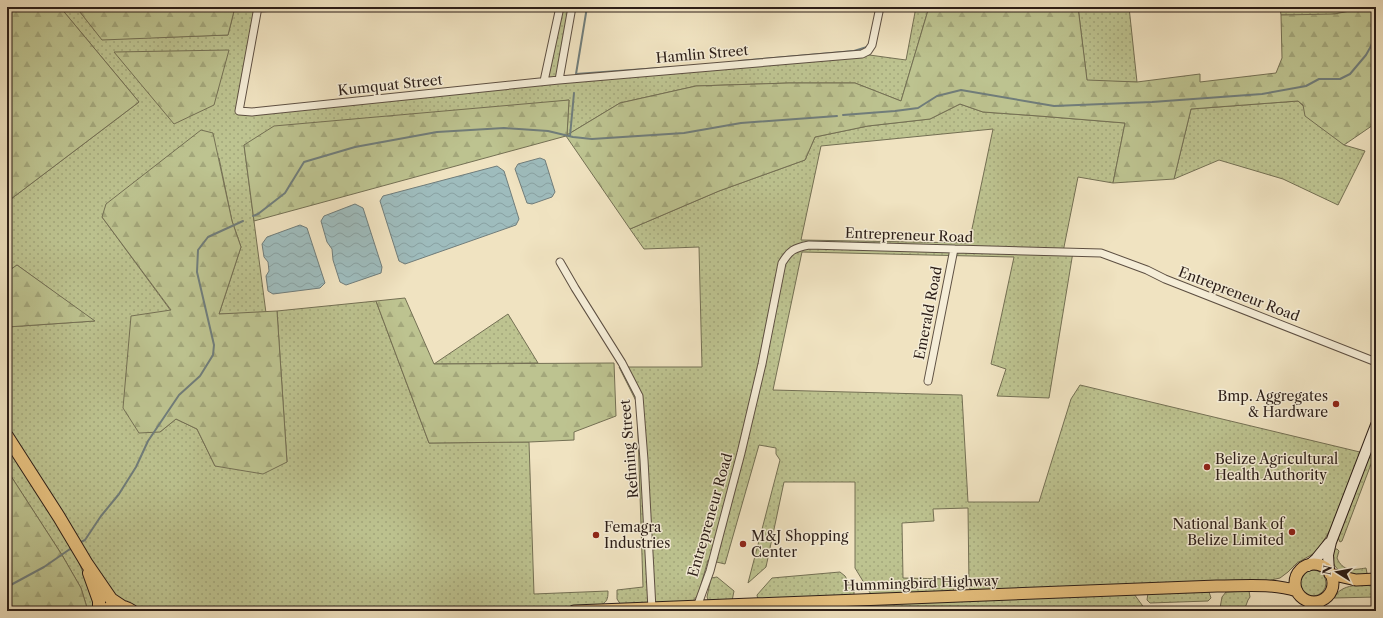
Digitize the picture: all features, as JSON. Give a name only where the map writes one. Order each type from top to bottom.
[{"type":"highway","points":[[7,436],[56,511],[87,564],[111,598],[127,609]]},
{"type":"highway","points":[[87,564],[98,601],[99,611]]},
{"type":"highway","points":[[103,611],[112,607],[127,609]]},
{"type":"main road","points":[[1331,542],[1303,569],[1296,581],[1300,596],[1310,606],[1313,602],[1322,600],[1330,594],[1332,589],[1333,583],[1329,573],[1328,555],[1331,542],[1376,426]]},
{"type":"main road","points":[[1303,569],[1319,565],[1329,573],[1356,580],[1376,579]]},
{"type":"main road","name":"Hummingbird Highway","points":[[1269,586],[1283,581],[1303,569]]},
{"type":"main road","points":[[1332,589],[1356,580]]},
{"type":"main road","name":"Hummingbird Highway","points":[[574,611],[697,607],[788,607],[1216,586],[1269,586],[1284,587],[1298,591]]},
{"type":"street","points":[[258,8],[279,7]]},
{"type":"street","points":[[544,82],[560,7]]},
{"type":"street","points":[[559,80],[572,7]]},
{"type":"street","name":"Hamlin Street","points":[[544,82],[862,54],[868,51],[872,45],[880,7]]},
{"type":"street","name":"Kumquat Street","points":[[258,8],[239,111],[252,112],[544,82]]},
{"type":"street","name":"Entrepreneur Road","points":[[697,607],[710,571],[741,454],[762,364],[782,263],[788,254],[796,247],[809,245],[1101,254],[1147,270],[1165,279],[1376,362]]},
{"type":"street","name":"Emerald Road","points":[[928,381],[954,250]]},
{"type":"street","name":"Refining Street","points":[[560,262],[622,363],[639,396],[652,609]]},
{"type":"street","points":[[1317,611],[1322,600]]},
{"type":"green space","points":[[7,7],[60,7],[139,102],[7,202]]},
{"type":"green space","points":[[60,7],[76,7],[102,39],[228,35],[235,7],[257,7],[239,110],[544,82],[560,7],[572,7],[559,80],[862,54],[906,60],[916,7],[929,7],[901,101],[855,83],[789,83],[696,86],[620,103],[567,135],[569,100],[244,145],[266,313],[219,314],[241,247],[232,221],[219,158],[102,217],[171,311],[160,432],[176,419],[197,429],[215,466],[287,462],[277,311],[376,301],[429,443],[529,442],[534,594],[608,591],[608,597],[604,603],[599,606],[461,611],[136,611],[115,597],[7,427],[7,327],[94,321],[17,265],[7,272],[7,202],[139,102]]},
{"type":"green space","points":[[76,7],[235,7],[228,35],[102,40]]},
{"type":"green space","points":[[929,7],[1078,7],[1087,80],[1137,82],[1200,74],[1200,82],[1276,73],[1282,58],[1281,15],[1334,14],[1350,11],[1357,7],[1376,7],[1376,123],[1344,145],[1305,116],[1303,105],[1298,101],[1191,109],[1174,179],[1113,183],[1125,123],[983,112],[960,104],[930,119],[868,126],[815,137],[805,160],[719,191],[630,229],[566,136],[254,221],[244,145],[274,126],[569,100],[567,135],[620,103],[696,86],[789,83],[855,83],[901,101]]},
{"type":"green space","points":[[1078,7],[1129,7],[1137,82],[1087,81]]},
{"type":"green space","points":[[1280,7],[1357,7],[1350,11],[1341,13],[1281,15]]},
{"type":"green space","points":[[229,50],[214,105],[174,124],[114,52]]},
{"type":"green space","points":[[1298,101],[1344,145],[1365,151],[1338,205],[1283,179],[1219,160],[1174,179],[1191,109]]},
{"type":"green space","points":[[960,104],[983,112],[1125,123],[1113,183],[1078,177],[1063,252],[1073,252],[1049,398],[997,396],[1006,369],[991,364],[1014,257],[802,252],[773,390],[962,395],[968,502],[1039,502],[1071,399],[1080,385],[1364,453],[1344,507],[1318,551],[1297,563],[1280,578],[1267,581],[971,592],[969,586],[968,508],[933,509],[934,521],[902,523],[903,578],[948,579],[954,588],[952,593],[872,596],[855,568],[855,482],[784,482],[766,567],[748,583],[780,460],[776,454],[776,448],[759,445],[725,564],[708,560],[698,595],[692,602],[621,605],[617,599],[617,590],[643,587],[637,403],[619,367],[702,367],[699,247],[644,249],[630,229],[719,191],[805,160],[815,137],[868,126],[930,119]],"holes":[[[993,129],[969,243],[801,240],[821,146]]]},
{"type":"green space","points":[[201,130],[213,133],[232,221],[241,247],[219,314],[277,311],[287,462],[263,474],[215,466],[197,429],[176,419],[160,432],[139,433],[123,408],[131,316],[171,310],[102,217],[106,204]]},
{"type":"green space","points":[[17,265],[95,321],[7,327],[7,272]]},
{"type":"green space","points":[[405,298],[434,364],[614,363],[616,416],[574,432],[574,440],[429,443],[376,301]]},
{"type":"green space","points":[[508,314],[538,363],[434,364]]},
{"type":"green space","points":[[1376,435],[1376,451],[1342,541],[1340,542],[1337,536]]},
{"type":"green space","points":[[7,445],[72,545],[94,600],[95,611],[88,611],[81,588],[62,555],[7,470]]},
{"type":"green space","points":[[7,470],[62,555],[81,588],[88,611],[7,611]]},
{"type":"green space","points":[[1334,549],[1339,551],[1337,558],[1342,566],[1349,569],[1366,568],[1367,573],[1355,575],[1340,571],[1336,568],[1332,560]]},
{"type":"green space","points":[[1313,570],[1322,574],[1326,583],[1322,592],[1313,596],[1304,592],[1300,583],[1304,574]]},
{"type":"green space","points":[[840,572],[845,576],[854,592],[854,596],[758,600],[757,595],[772,578]]},
{"type":"green space","points":[[717,577],[734,591],[732,601],[709,602],[707,597],[711,578]]},
{"type":"green space","points":[[1358,585],[1376,585],[1376,597],[1334,598],[1337,593],[1347,587]]},
{"type":"green space","points":[[1249,591],[1250,597],[1245,608],[1220,608],[1222,597],[1226,592]]},
{"type":"green space","points":[[1209,592],[1211,598],[1208,601],[1150,603],[1147,600],[1148,593]]},
{"type":"green space","points":[[1134,594],[1145,609],[1149,611],[703,611]]},
{"type":"water","points":[[540,158],[545,160],[555,192],[552,197],[532,204],[527,203],[515,169],[518,164]]},
{"type":"water","points":[[497,166],[504,171],[519,219],[516,225],[405,264],[399,261],[380,201],[383,196]]},
{"type":"water","points":[[355,204],[363,208],[382,267],[381,273],[346,285],[340,282],[333,260],[332,249],[327,242],[321,221],[324,216]]},
{"type":"water","points":[[300,225],[307,228],[325,283],[320,288],[273,294],[268,291],[266,276],[269,271],[268,262],[264,257],[262,244],[267,237]]},
{"type":"waterway","points":[[587,7],[576,74],[673,67]]},
{"type":"waterway","points":[[843,115],[918,108],[937,96],[961,90],[1054,106],[1152,102],[1262,94],[1306,86],[1319,79],[1340,79],[1350,74],[1366,55],[1376,37]]},
{"type":"waterway","points":[[739,61],[854,51],[867,47]]},
{"type":"waterway","points":[[570,136],[574,93]]},
{"type":"waterway","points":[[253,216],[258,214],[285,193],[304,162],[355,147],[437,132],[504,128],[548,131],[573,137],[592,139],[684,133],[741,123],[837,116]]},
{"type":"waterway","points":[[81,542],[85,540],[101,516],[119,494],[136,467],[148,441],[179,395],[200,376],[213,355],[214,345],[197,272],[198,250],[208,237],[243,221]]},
{"type":"waterway","points":[[7,587],[44,567],[70,549]]},
{"type":"place","name":"Bmp. Aggregates & Hardware","points":[[1336,404]]},
{"type":"place","name":"Belize Agricultural Health Authority","points":[[1207,467]]},
{"type":"place","name":"National Bank of Belize Limited","points":[[1292,532]]},
{"type":"place","name":"Femagra Industries","points":[[596,535]]},
{"type":"place","name":"M&J Shopping Center","points":[[743,544]]}]
